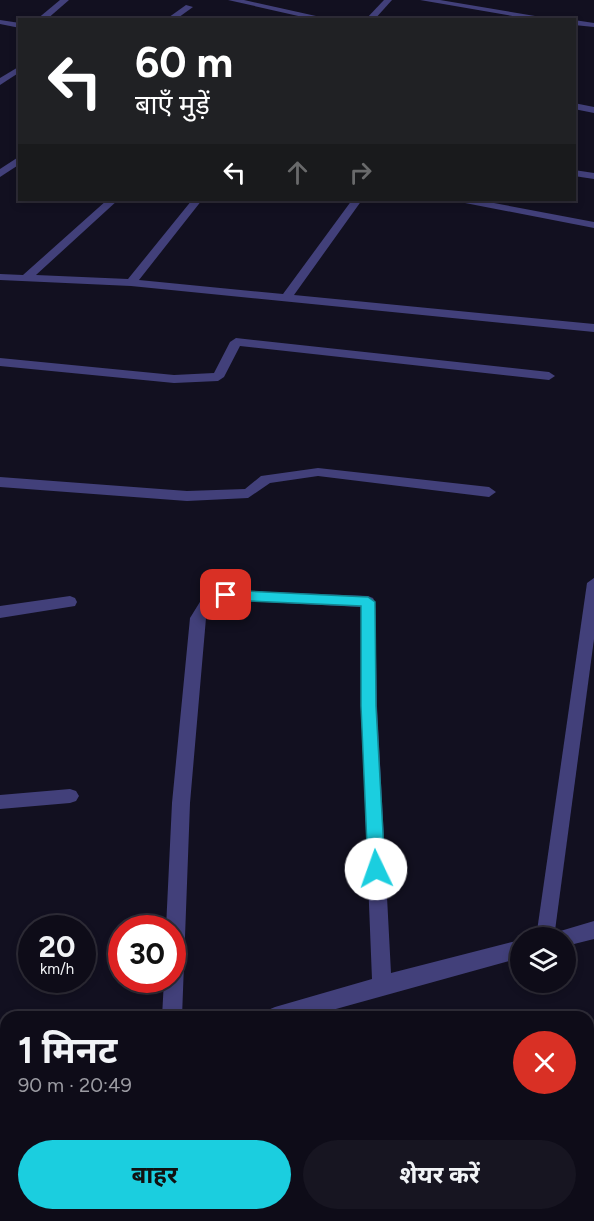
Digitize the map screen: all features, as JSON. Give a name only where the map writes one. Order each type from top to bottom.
[{"type":"street","points":[[42,18],[65,0]]},
{"type":"street","points":[[232,0],[320,18]]},
{"type":"street","points":[[371,18],[388,0]]},
{"type":"street","points":[[424,0],[542,18]]},
{"type":"street","points":[[172,18],[189,7]]},
{"type":"street","points":[[0,22],[18,26]]},
{"type":"street","points":[[576,22],[594,25]]},
{"type":"street","points":[[0,69],[16,70]]},
{"type":"street","points":[[0,82],[16,70]]},
{"type":"street","points":[[576,106],[594,110]]},
{"type":"street","points":[[0,174],[18,160]]},
{"type":"street","points":[[576,173],[594,176]]},
{"type":"street","points":[[25,279],[112,201]]},
{"type":"street","points":[[131,283],[196,201]]},
{"type":"street","points":[[287,297],[356,201]]},
{"type":"street","points":[[470,201],[594,225]]},
{"type":"street","points":[[0,277],[131,283],[594,328]]},
{"type":"street","points":[[0,362],[174,379],[218,377],[236,342],[549,376]]},
{"type":"street","points":[[0,482],[187,496],[248,493],[266,479],[318,472],[489,492]]},
{"type":"street","points":[[547,927],[594,583]]},
{"type":"street","points":[[172,1011],[181,803],[198,618],[208,601],[226,595],[368,602],[369,706],[382,985]]},
{"type":"street","points":[[0,612],[70,602]]},
{"type":"street","points":[[0,802],[70,796]]},
{"type":"street","points":[[576,935],[594,930]]},
{"type":"street","points":[[295,1011],[510,951]]},
{"type":"route","points":[[226,595],[368,602],[369,706],[376,869]]}]
